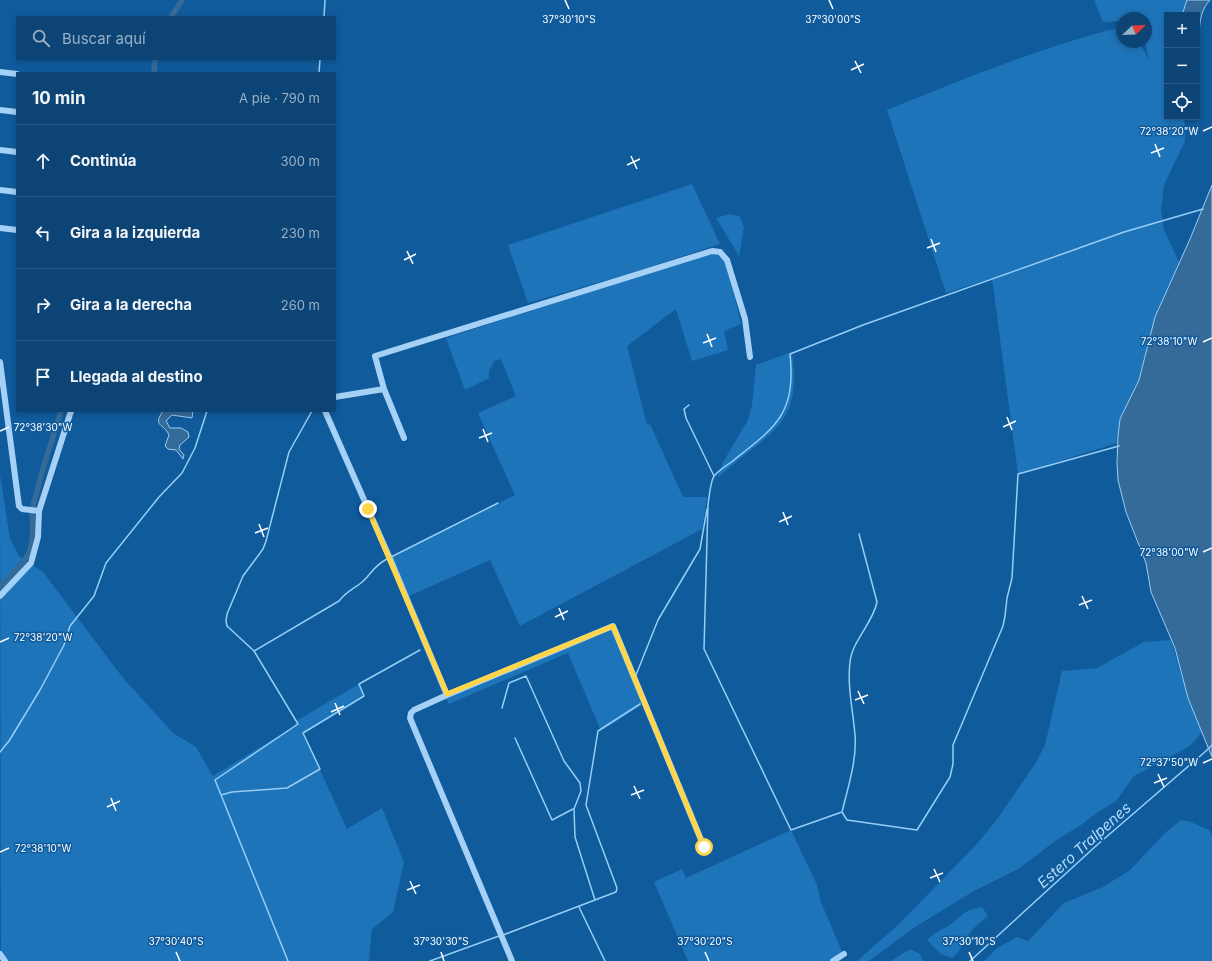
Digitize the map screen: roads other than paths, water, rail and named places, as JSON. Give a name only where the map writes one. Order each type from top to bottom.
[{"type":"street","points":[[0,72],[16,74]]},
{"type":"street","points":[[0,110],[16,112]]},
{"type":"street","points":[[0,150],[16,152]]},
{"type":"street","points":[[0,190],[16,192]]},
{"type":"street","points":[[0,228],[16,230]]},
{"type":"street","points":[[404,438],[384,389],[375,356],[712,250],[720,252],[727,260],[745,319],[750,358]]},
{"type":"street","points":[[0,362],[20,506],[22,509],[39,511]]},
{"type":"street","points":[[336,397],[384,389]]},
{"type":"street","points":[[0,596],[31,563],[38,537],[39,511],[71,412]]},
{"type":"street","points":[[325,412],[394,568],[447,694]]},
{"type":"street","points":[[512,961],[410,718],[410,713],[414,710],[447,694],[613,626],[704,847]]},
{"type":"street","points":[[0,954],[5,961]]},
{"type":"street","points":[[833,961],[844,954]]},
{"type":"waterway","points":[[172,16],[182,0]]},
{"type":"waterway","points":[[324,16],[325,0]]},
{"type":"waterway","points":[[154,72],[155,60]]},
{"type":"waterway","points":[[319,72],[320,60]]},
{"type":"waterway","points":[[708,505],[711,484],[715,475],[762,437],[772,427],[786,405],[790,391],[790,354],[863,325],[1124,232],[1203,209]]},
{"type":"waterway","points":[[689,405],[684,409],[686,418],[714,476]]},
{"type":"waterway","points":[[33,506],[61,412]]},
{"type":"waterway","points":[[0,752],[9,741],[40,690],[64,645],[70,626],[94,596],[106,563],[159,497],[182,473],[195,448],[207,412]]},
{"type":"waterway","points":[[254,651],[227,626],[227,614],[243,576],[263,549],[289,452],[311,412]]},
{"type":"waterway","points":[[708,504],[704,649],[791,830],[842,812],[847,820],[917,830],[950,777],[953,764],[953,745],[1003,626],[1007,598],[1012,578],[1018,474],[1119,446]]},
{"type":"waterway","points":[[391,557],[498,503]]},
{"type":"waterway","points":[[636,675],[658,620],[700,549],[707,509]]},
{"type":"waterway","points":[[0,587],[27,556],[32,539],[32,515]]},
{"type":"waterway","points":[[842,812],[852,774],[855,754],[855,735],[849,671],[850,662],[854,647],[875,610],[877,602],[859,534]]},
{"type":"waterway","points":[[288,961],[215,780],[298,724],[254,651],[339,601],[364,580],[378,565],[387,559]]},
{"type":"waterway","points":[[221,795],[232,792],[287,788],[320,769],[303,733],[364,696],[359,684],[420,650]]},
{"type":"waterway","points":[[502,708],[509,683],[526,676],[564,761],[580,783],[581,791],[574,809],[575,837],[595,900]]},
{"type":"waterway","points":[[503,935],[616,892],[617,888],[586,805],[598,731],[640,704]]},
{"type":"waterway","points":[[515,738],[552,820],[573,809]]},
{"type":"waterway","name":"Estero Tralpenes","points":[[970,961],[1097,845],[1212,745]]},
{"type":"waterway","points":[[579,907],[605,961]]},
{"type":"waterway","points":[[430,961],[499,936]]}]
